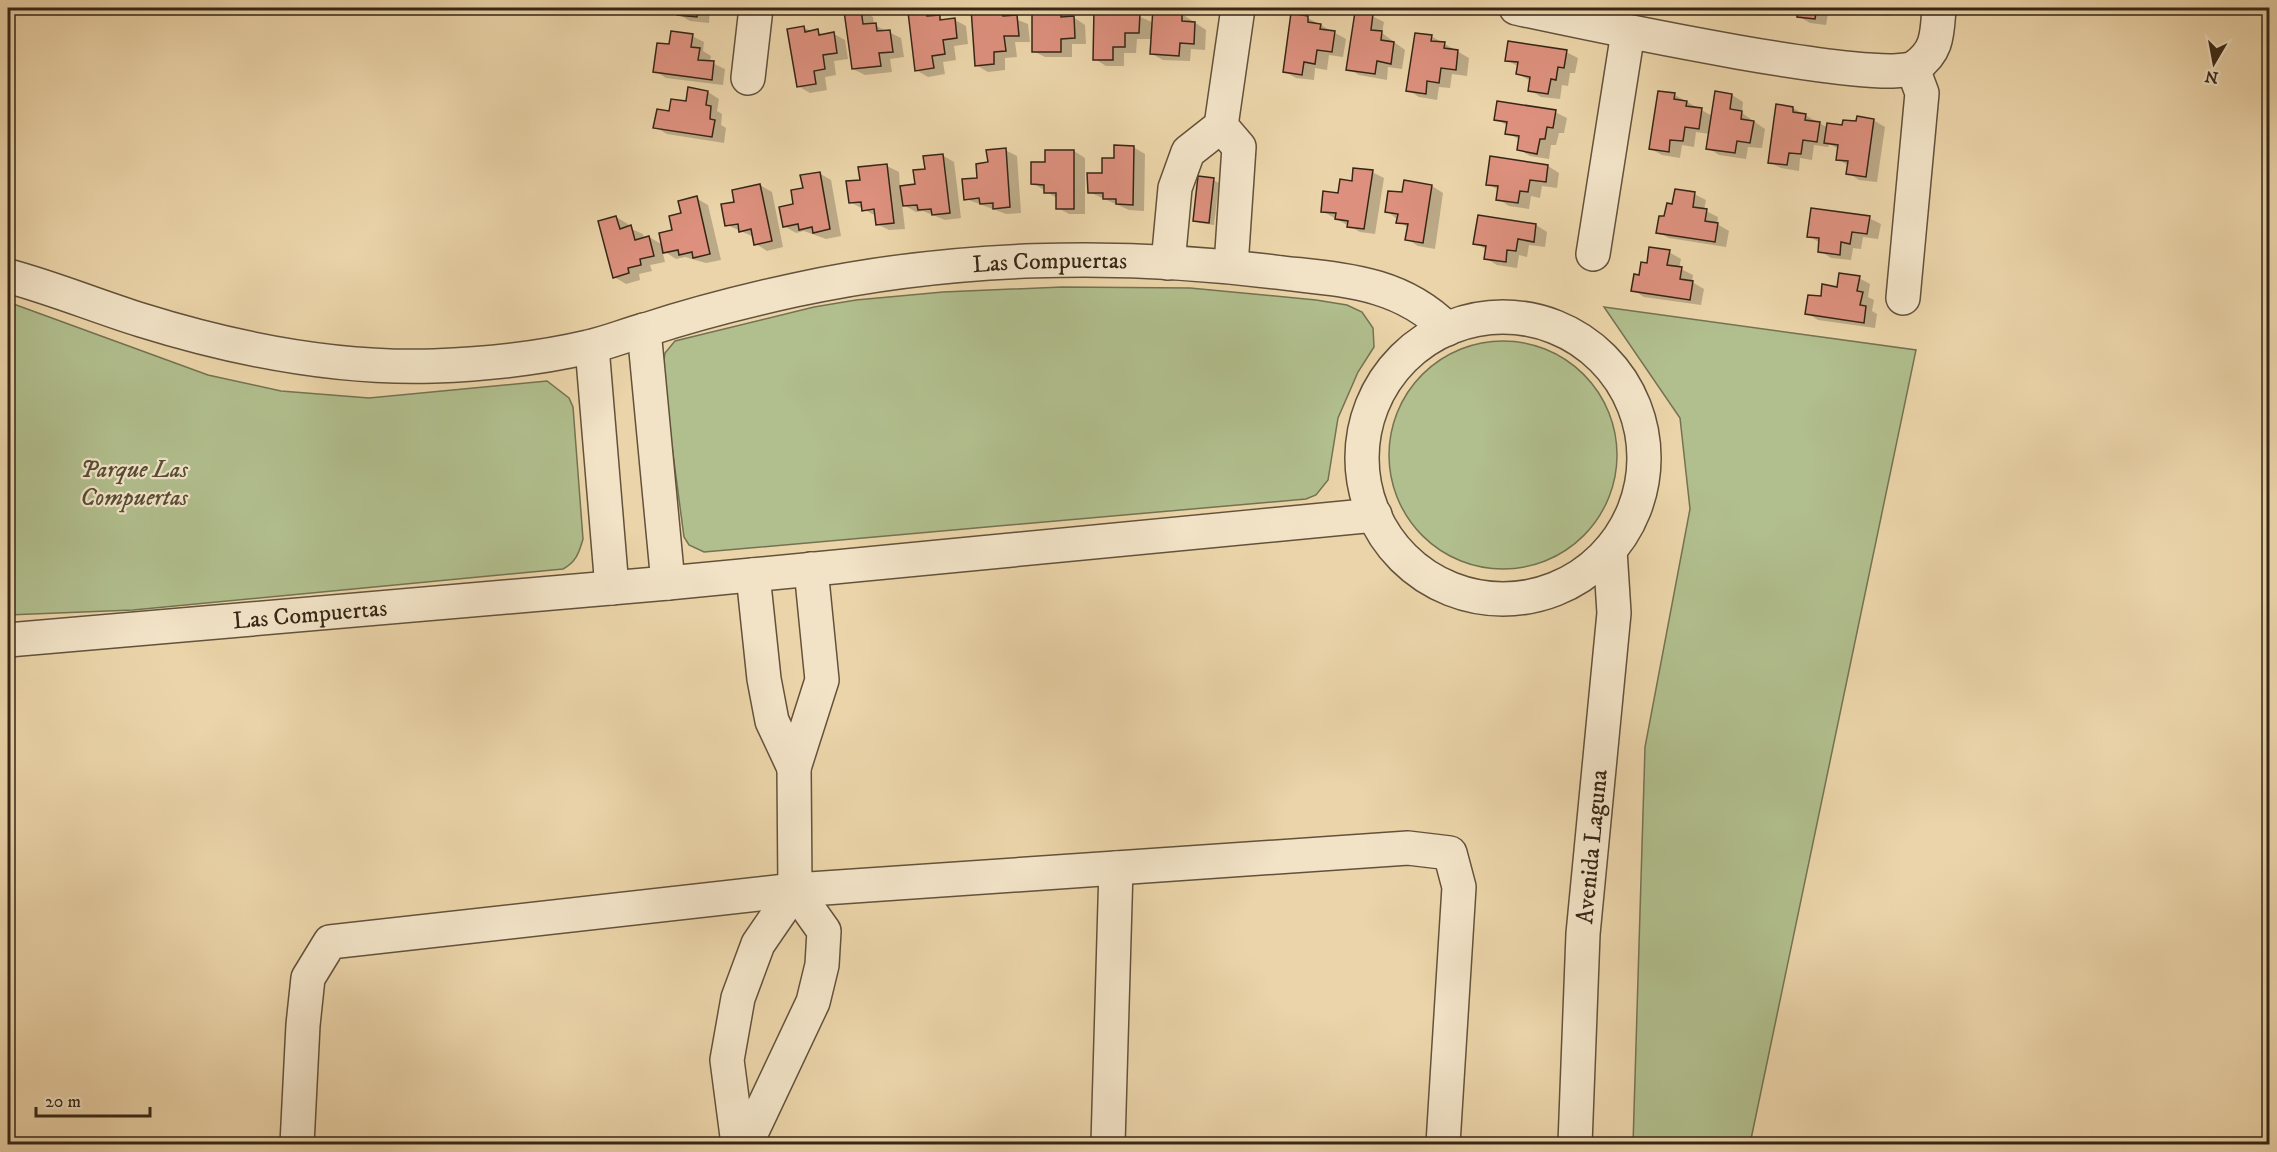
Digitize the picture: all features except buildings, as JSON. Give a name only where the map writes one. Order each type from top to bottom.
[{"type":"street","points":[[748,78],[756,8]]},
{"type":"street","points":[[1168,263],[1175,188],[1188,152],[1221,126],[1238,8]]},
{"type":"street","points":[[1516,8],[1628,32],[1760,55],[1881,72],[1913,69],[1935,48],[1940,8]]},
{"type":"street","points":[[1593,254],[1628,32]]},
{"type":"street","points":[[1903,298],[1922,93],[1913,69]]},
{"type":"street","points":[[1221,126],[1239,147],[1231,266]]},
{"type":"street","name":"Las Compuertas","points":[[8,276],[189,334],[305,357],[371,364],[429,366],[540,357],[592,347],[644,330],[797,290],[874,276],[1026,261],[1231,266],[1368,284],[1393,291],[1416,303],[1447,329]]},
{"type":"street","points":[[1496,317],[1546,324],[1570,333],[1591,348],[1624,385],[1635,408],[1642,432],[1645,458],[1636,507],[1625,530],[1610,550],[1577,578],[1557,587],[1516,598],[1483,597],[1451,589],[1414,567],[1385,534],[1375,515],[1366,492],[1363,467],[1367,418],[1390,374],[1406,356],[1447,329],[1471,321],[1496,317]]},
{"type":"street","points":[[644,330],[668,583]]},
{"type":"street","points":[[592,347],[612,588]]},
{"type":"street","name":"Las Compuertas","points":[[8,640],[668,583],[1375,515]]},
{"type":"street","name":"Avenida Laguna","points":[[1575,1144],[1583,934],[1614,614],[1610,550]]},
{"type":"street","points":[[746,1144],[813,1002],[822,965],[824,931],[795,890],[794,768],[822,680],[811,569]]},
{"type":"street","points":[[753,575],[764,679],[772,721],[794,768]]},
{"type":"street","points":[[297,1144],[303,1025],[308,978],[330,942],[795,890],[1408,848],[1450,853],[1459,887],[1443,1144]]},
{"type":"street","points":[[1108,1144],[1116,868]]},
{"type":"street","points":[[738,1144],[727,1060],[738,998],[758,944],[795,890]]},
{"type":"green space","points":[[1062,287],[1190,288],[1316,300],[1347,305],[1362,312],[1373,328],[1374,347],[1358,372],[1338,418],[1328,480],[1316,495],[1306,499],[704,552],[689,545],[684,537],[662,371],[665,353],[675,341],[814,307],[856,300],[943,292]]},
{"type":"green space","name":"Parque Las Compuertas","points":[[8,302],[208,375],[281,391],[369,398],[547,381],[569,398],[573,407],[583,539],[578,553],[574,560],[563,569],[133,610],[8,615]]},
{"type":"green space","points":[[1604,307],[1916,350],[1750,1144],[1633,1144],[1645,747],[1690,509],[1680,418]]},
{"type":"green space","points":[[1492,341],[1514,341],[1547,349],[1567,360],[1584,374],[1598,391],[1609,411],[1617,444],[1613,488],[1609,499],[1598,519],[1584,536],[1567,550],[1536,565],[1514,569],[1492,569],[1470,565],[1449,556],[1430,543],[1415,528],[1402,509],[1393,488],[1389,466],[1389,444],[1393,422],[1402,401],[1415,382],[1430,367],[1449,354],[1470,345]]}]
